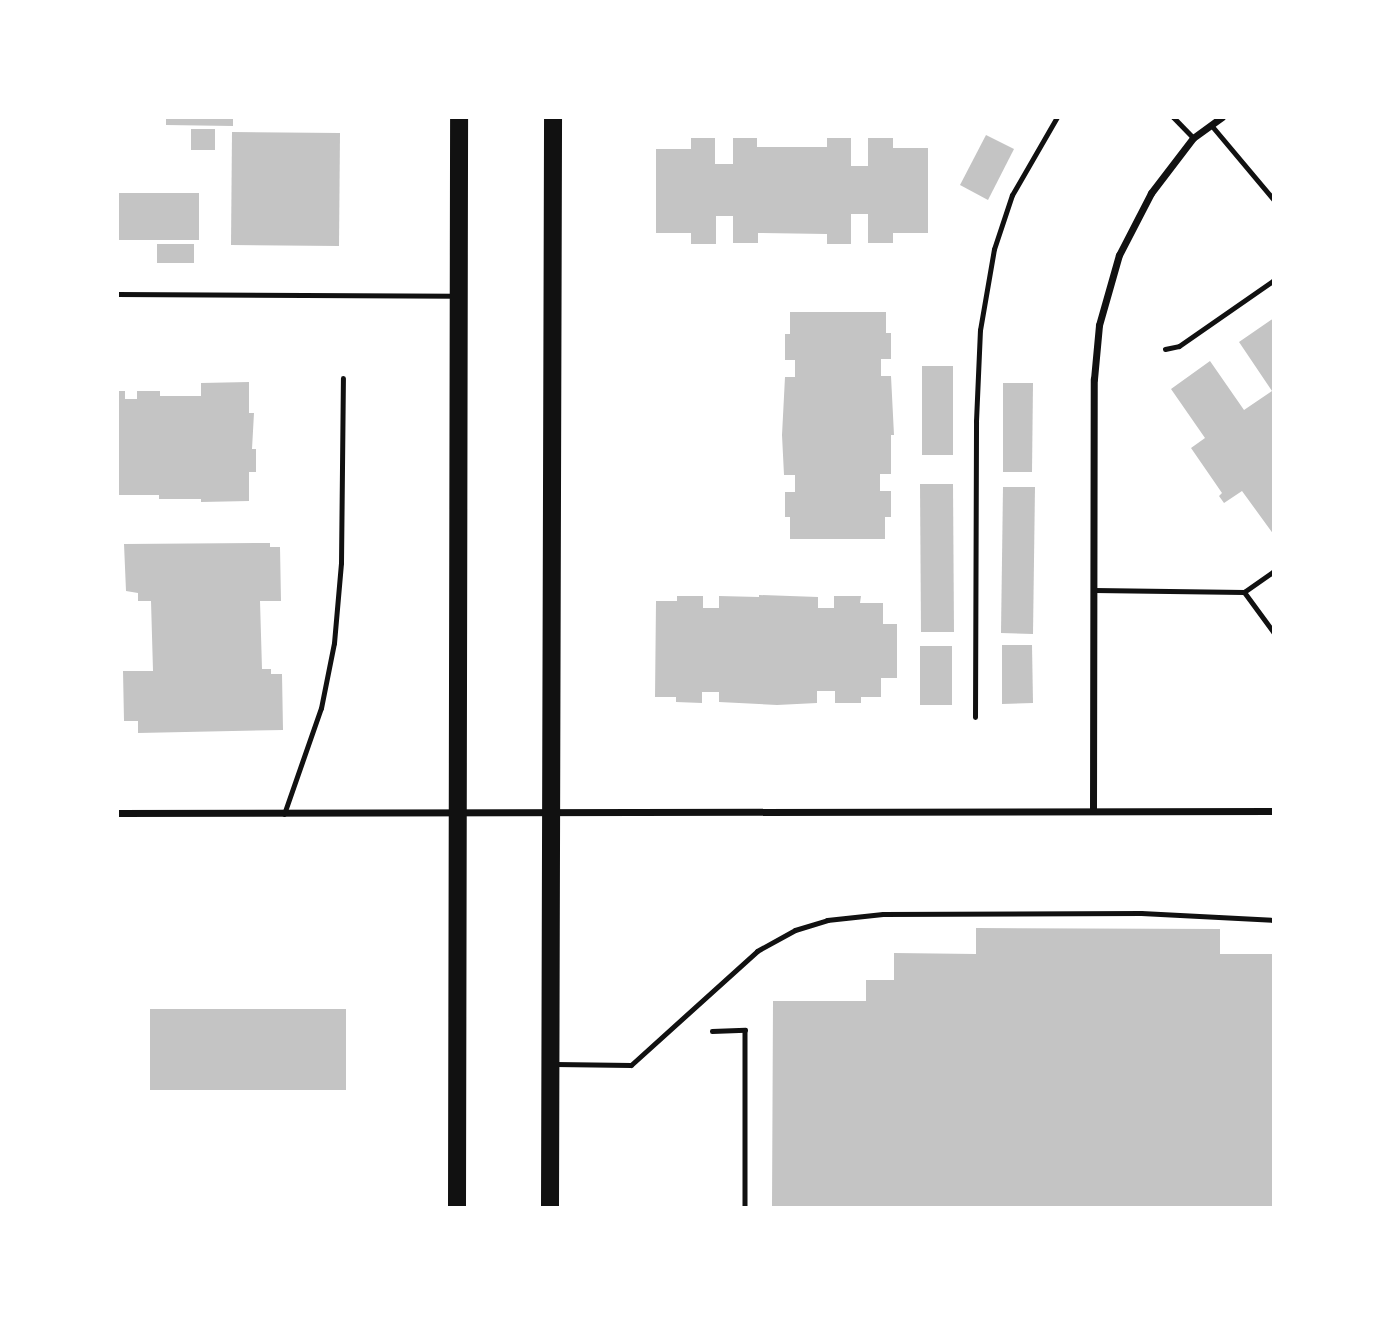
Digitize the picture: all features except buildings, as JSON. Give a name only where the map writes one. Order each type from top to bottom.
[{"type":"main road","points":[[457,1208],[459,117]]},
{"type":"main road","points":[[550,1208],[553,117]]},
{"type":"street","points":[[1093,811],[1094,379],[1102,311],[1128,237],[1164,174],[1193,138],[1222,117]]},
{"type":"street","points":[[117,813],[1274,811]]},
{"type":"lane","points":[[975,717],[977,394],[982,317],[994,249],[1012,195],[1057,117]]},
{"type":"lane","points":[[1173,117],[1193,138]]},
{"type":"lane","points":[[1211,125],[1274,200]]},
{"type":"lane","points":[[1165,349],[1179,346],[1274,280]]},
{"type":"lane","points":[[117,293],[458,296]]},
{"type":"lane","points":[[284,814],[321,708],[334,643],[341,563],[344,379]]},
{"type":"lane","points":[[1094,590],[1244,592],[1274,571]]},
{"type":"lane","points":[[1244,592],[1274,633]]},
{"type":"lane","points":[[551,1064],[631,1065],[757,951],[795,930],[827,920],[883,914],[1141,913],[1274,920]]},
{"type":"path","points":[[712,1031],[745,1030],[745,1208]]}]
